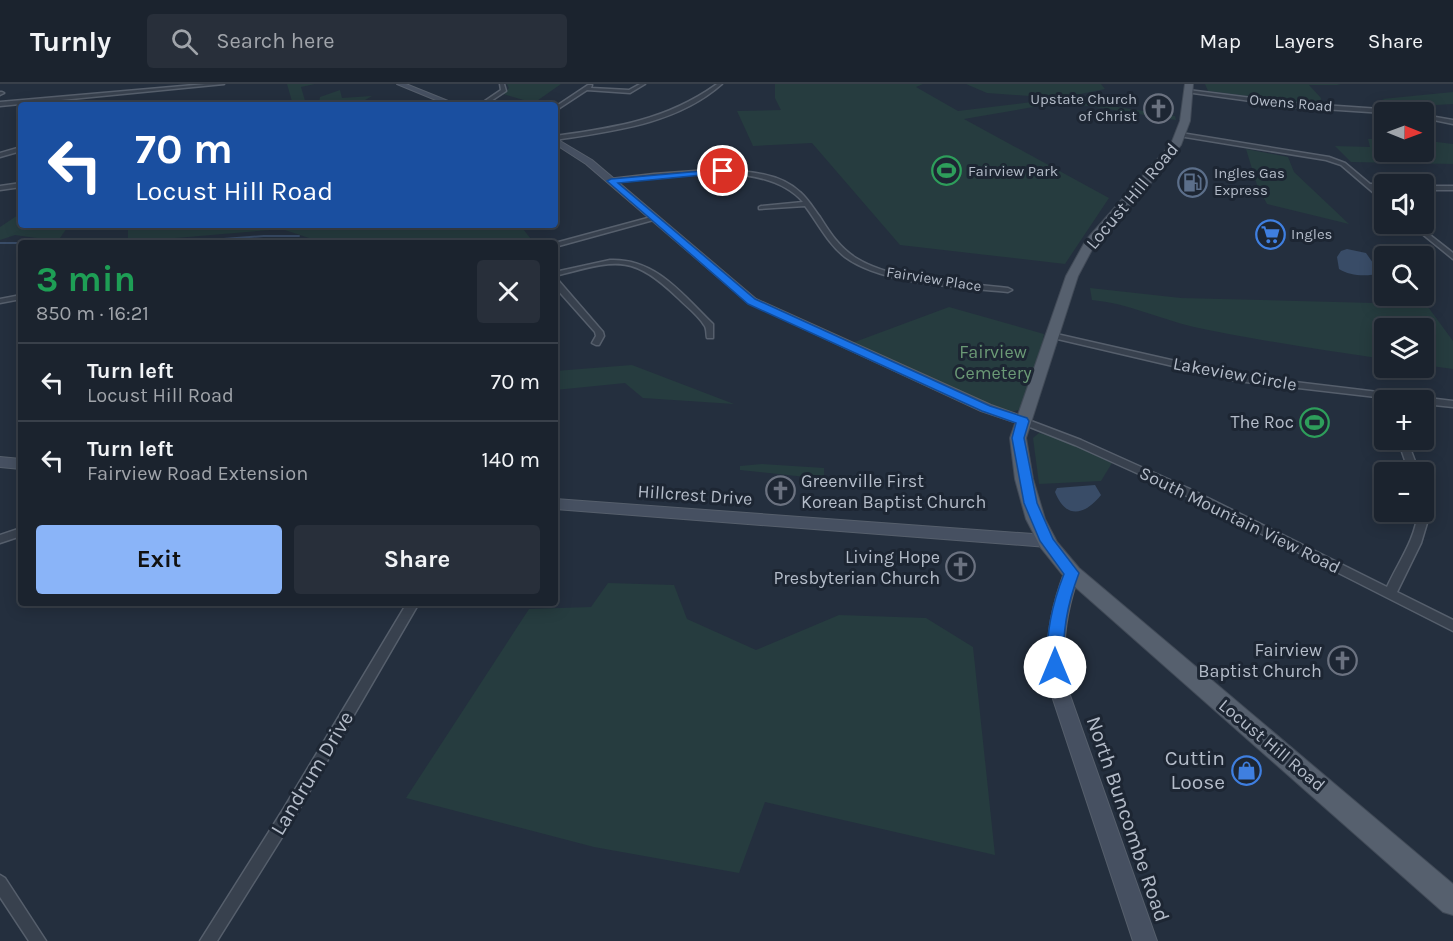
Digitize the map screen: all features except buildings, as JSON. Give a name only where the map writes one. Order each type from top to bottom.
[{"type":"main road","name":"Locust Hill Road","points":[[1188,88],[1181,135],[1158,168],[1090,243],[1072,276],[1018,438],[1023,473],[1031,503],[1047,541],[1072,573],[1453,902]]},
{"type":"street","points":[[20,102],[222,84]]},
{"type":"street","points":[[400,84],[446,102]]},
{"type":"street","points":[[486,102],[504,90],[502,84]]},
{"type":"street","points":[[558,107],[593,84]]},
{"type":"street","points":[[586,89],[630,92],[643,84]]},
{"type":"street","points":[[558,138],[615,129],[653,119],[692,103],[720,84]]},
{"type":"street","name":"Owens Road","points":[[1188,88],[1293,105],[1374,111]]},
{"type":"street","points":[[96,102],[101,94]]},
{"type":"street","points":[[0,104],[18,102]]},
{"type":"street","points":[[1434,119],[1453,122]]},
{"type":"street","points":[[1181,135],[1327,158],[1343,164],[1374,190]]},
{"type":"street","points":[[558,141],[611,181],[752,302],[986,408],[1023,421]]},
{"type":"street","points":[[0,155],[18,149]]},
{"type":"street","name":"Fairview Place","points":[[611,181],[713,171],[768,177],[797,192],[841,250],[864,265],[903,276],[1008,290]]},
{"type":"street","points":[[0,183],[9,187]]},
{"type":"street","points":[[0,188],[18,186]]},
{"type":"street","points":[[1369,186],[1374,186]]},
{"type":"street","points":[[1434,188],[1453,188]]},
{"type":"street","points":[[761,208],[805,204]]},
{"type":"street","points":[[558,244],[655,218]]},
{"type":"street","points":[[1425,234],[1453,257]]},
{"type":"street","points":[[558,273],[605,262],[629,262],[642,266],[660,279],[710,326],[710,336]]},
{"type":"street","points":[[558,285],[599,332],[600,336],[596,343]]},
{"type":"street","points":[[0,301],[18,298]]},
{"type":"street","name":"Lakeview Circle","points":[[1052,335],[1237,378],[1374,398]]},
{"type":"street","name":"Lakeview Circle","points":[[1434,402],[1453,404]]},
{"type":"street","name":"South Mountain View Road","points":[[1023,421],[1074,441],[1164,482],[1453,626]]},
{"type":"street","points":[[0,462],[18,464]]},
{"type":"street","name":"Hillcrest Drive","points":[[558,504],[1047,541]]},
{"type":"street","points":[[1390,594],[1421,532],[1422,522]]},
{"type":"street","points":[[0,539],[18,533]]},
{"type":"street","name":"North Buncombe Road","points":[[1072,573],[1061,600],[1055,629],[1053,651],[1057,684],[1144,941]]},
{"type":"street","name":"Landrum Drive","points":[[207,941],[289,813],[411,606]]},
{"type":"street","points":[[0,883],[38,941]]},
{"type":"green space","points":[[287,84],[315,84],[301,87],[305,102],[292,102]]},
{"type":"green space","points":[[507,84],[561,84],[535,102],[503,94],[509,88]]},
{"type":"green space","name":"Fairview Park","points":[[775,84],[923,84],[916,87],[958,111],[1040,101],[1051,104],[964,119],[1109,198],[1065,264],[900,245],[812,143],[753,146],[737,111],[781,110],[775,98]]},
{"type":"green space","points":[[966,84],[1101,84],[1105,89],[1070,96],[1067,99],[1175,116],[1176,120],[1069,105],[1043,97],[987,93]]},
{"type":"green space","points":[[1205,84],[1341,85],[1309,85],[1321,98],[1320,105],[1208,91]]},
{"type":"green space","points":[[340,90],[342,98],[372,96],[362,102],[319,102],[320,97]]},
{"type":"green space","points":[[1453,92],[1453,104],[1434,105],[1434,102],[1390,102],[1382,99]]},
{"type":"green space","points":[[1368,139],[1374,139],[1374,162],[1434,162],[1434,142],[1453,144],[1453,164],[1351,162],[1335,146],[1370,147]]},
{"type":"green space","points":[[1246,149],[1288,157],[1294,172],[1349,224],[1267,204],[1257,185]]},
{"type":"green space","points":[[18,215],[18,228],[67,228],[59,240],[15,235],[0,240],[0,227]]},
{"type":"green space","points":[[128,228],[522,228],[532,240],[363,240],[361,238],[315,240],[282,229],[128,240]]},
{"type":"green space","points":[[1090,288],[1181,298],[1427,306],[1453,341],[1453,369],[1434,366],[1434,318],[1374,318],[1374,357],[1194,327],[1118,304],[1092,300]]},
{"type":"green space","name":"Fairview Cemetery","points":[[949,307],[1044,334],[1040,355],[1021,409],[1012,412],[998,410],[852,343]]},
{"type":"green space","points":[[632,365],[734,404],[643,398],[625,383],[558,390],[558,371]]},
{"type":"green space","points":[[1039,433],[1061,439],[1112,463],[1101,481],[1039,484],[1033,438]]},
{"type":"green space","points":[[762,464],[824,468],[824,479],[740,470],[740,466]]},
{"type":"green space","points":[[608,583],[674,585],[687,619],[756,650],[839,615],[926,618],[973,647],[995,855],[765,802],[739,873],[594,847],[406,798],[529,609],[591,607]]},
{"type":"water","points":[[1347,249],[1366,253],[1374,264],[1374,274],[1359,275],[1339,269],[1337,257],[1341,251]]},
{"type":"water","points":[[1095,485],[1101,495],[1089,507],[1076,512],[1065,507],[1055,492],[1057,488]]},
{"type":"waterway","points":[[211,240],[299,236]]},
{"type":"waterway","points":[[0,243],[18,243]]},
{"type":"place","name":"Upstate Church of Christ","points":[[1158,108]]},
{"type":"place","name":"Fairview Park","points":[[947,171]]},
{"type":"place","name":"Ingles Gas Express","points":[[1193,182]]},
{"type":"place","name":"Ingles","points":[[1270,234]]},
{"type":"place","name":"The Roc","points":[[1315,422]]},
{"type":"place","name":"Greenville First Korean Baptist Church","points":[[780,491]]},
{"type":"place","name":"Living Hope Presbyterian Church","points":[[961,567]]},
{"type":"place","name":"Fairview Baptist Church","points":[[1343,660]]},
{"type":"place","name":"Cuttin Loose","points":[[1246,770]]},
{"type":"route","points":[[723,171],[611,181],[752,302],[995,412],[1023,421],[1018,438],[1023,473],[1031,503],[1047,541],[1072,573],[1061,600],[1055,629],[1053,651],[1055,667]]}]
